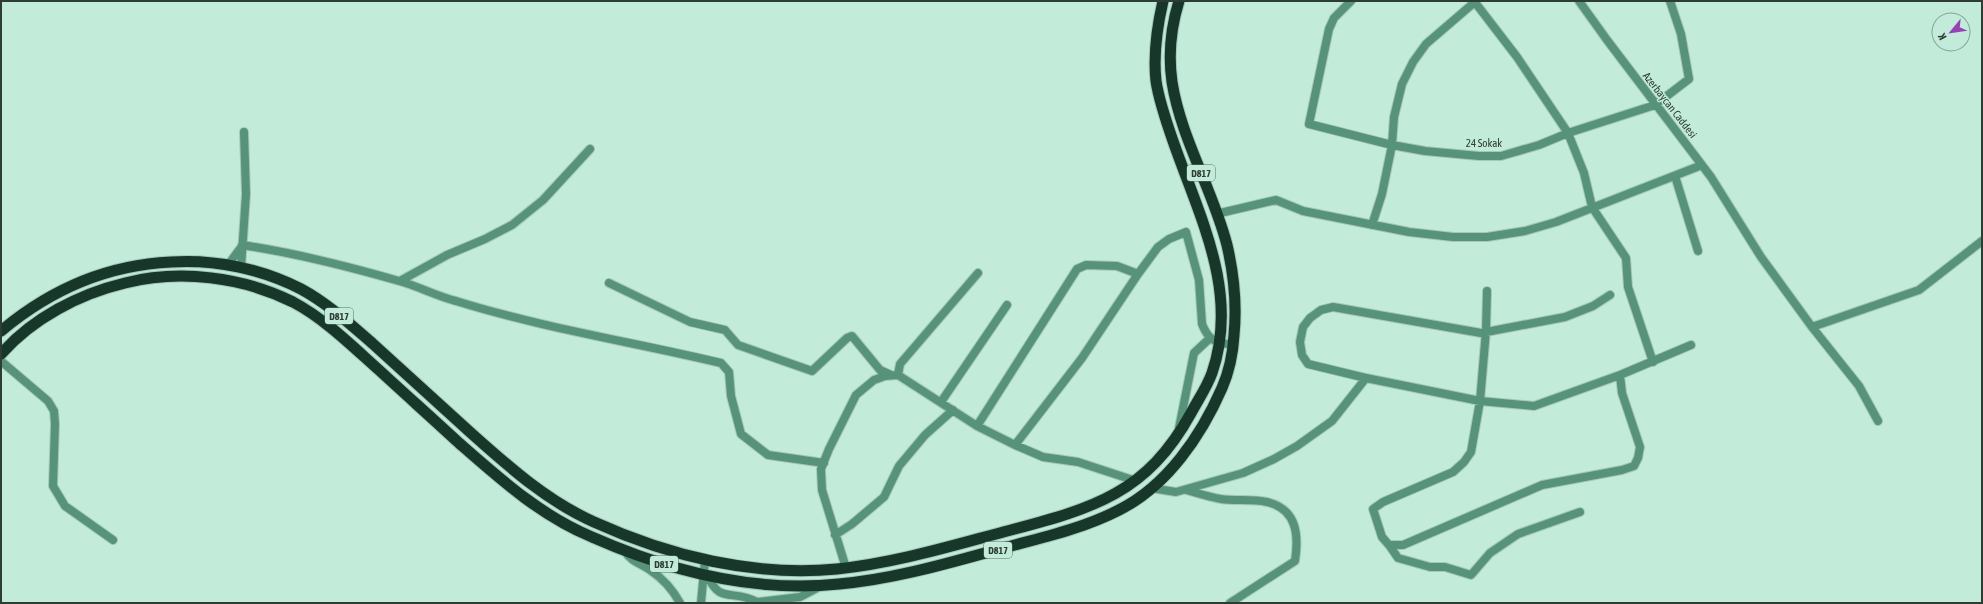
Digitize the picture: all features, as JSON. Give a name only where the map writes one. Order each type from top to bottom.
[{"type":"highway","name":"D817","points":[[1,331],[29,308],[99,274],[141,263],[184,261],[228,265],[268,275],[304,291],[345,320],[500,460],[533,486],[563,506],[594,522],[630,536],[705,560],[760,569],[801,571],[846,568],[893,560],[1046,521],[1081,510],[1114,496],[1136,481],[1156,463],[1178,438],[1211,376],[1214,341],[1221,312],[1218,278],[1211,245],[1163,113],[1156,79],[1155,37],[1163,1]]},
{"type":"highway","name":"D817","points":[[1,354],[12,341],[38,321],[68,304],[110,286],[143,278],[184,276],[225,280],[263,289],[297,304],[336,332],[490,471],[524,498],[555,519],[588,536],[670,567],[706,576],[752,584],[800,586],[839,584],[896,575],[1050,535],[1086,524],[1122,509],[1151,488],[1166,474],[1191,445],[1209,417],[1225,381],[1233,345],[1236,312],[1233,275],[1226,241],[1178,109],[1171,78],[1170,38],[1179,1]]},
{"type":"street","name":"24 Sokak","points":[[1351,1],[1334,18],[1329,29],[1309,124],[1392,145],[1425,151],[1479,156],[1501,156],[1539,145],[1655,104],[1689,79],[1681,34],[1670,1]]},
{"type":"street","points":[[1372,225],[1382,194],[1392,145],[1394,117],[1402,84],[1412,62],[1426,44],[1475,1],[1518,57],[1568,134],[1584,173],[1592,207],[1626,258],[1628,287],[1653,362]]},
{"type":"street","name":"Azerbaycan Caddesi","points":[[1579,1],[1702,165],[1740,225],[1812,327],[1859,386],[1878,421]]},
{"type":"street","points":[[241,268],[246,194],[244,132]]},
{"type":"street","points":[[400,281],[447,255],[485,239],[512,225],[543,200],[590,149]]},
{"type":"street","points":[[1216,214],[1276,200],[1303,211],[1372,225],[1464,238],[1487,237],[1541,227],[1702,165]]},
{"type":"street","points":[[1675,176],[1698,251]]},
{"type":"street","points":[[1015,445],[1082,358],[1138,274],[1158,247],[1169,239],[1186,232],[1199,280],[1202,324],[1214,341]]},
{"type":"street","points":[[1812,327],[1919,290],[1982,242]]},
{"type":"street","points":[[228,265],[242,245]]},
{"type":"street","points":[[242,245],[291,253],[400,281],[455,301],[563,329],[722,363],[729,372],[731,396],[741,434],[768,455],[824,463]]},
{"type":"street","points":[[977,426],[1077,269],[1086,265],[1116,266],[1138,274]]},
{"type":"street","points":[[895,375],[900,364],[978,272]]},
{"type":"street","points":[[609,283],[690,322],[725,330],[738,345],[812,371],[847,338],[852,336],[880,370],[895,375],[942,402],[977,426],[1043,457],[1078,462],[1136,481]]},
{"type":"street","points":[[1487,291],[1486,331],[1480,401],[1471,452],[1464,462],[1453,472],[1383,502],[1373,509],[1382,537],[1398,558],[1430,567],[1445,567],[1471,575],[1490,553],[1518,534],[1580,512]]},
{"type":"street","points":[[1610,296],[1594,306],[1565,317],[1481,333],[1333,307],[1321,310],[1310,318],[1303,327],[1300,342],[1302,355],[1308,364],[1366,378],[1480,401],[1534,406],[1620,375],[1691,345]]},
{"type":"street","points":[[942,402],[1008,305]]},
{"type":"street","points":[[1178,438],[1194,353],[1214,341],[1233,345]]},
{"type":"street","points":[[1,360],[48,401],[54,411],[53,486],[65,506],[113,540]]},
{"type":"street","points":[[846,568],[822,490],[821,469],[856,395],[874,380],[895,375]]},
{"type":"street","points":[[1389,545],[1403,545],[1542,485],[1622,470],[1634,466],[1638,458],[1640,447],[1622,393],[1620,375]]},
{"type":"street","points":[[1151,488],[1176,492],[1185,490],[1243,473],[1297,446],[1332,421],[1366,378]]},
{"type":"street","points":[[835,535],[852,524],[884,497],[899,466],[925,435],[953,410]]},
{"type":"street","points":[[1185,490],[1221,499],[1267,502],[1281,507],[1292,517],[1295,531],[1295,561],[1230,603]]},
{"type":"street","points":[[625,551],[629,558],[650,569],[667,585],[680,603]]},
{"type":"street","points":[[701,603],[706,576],[705,560]]},
{"type":"street","points":[[706,576],[712,590],[718,596],[728,598],[749,597],[753,602],[800,597],[824,585]]}]
